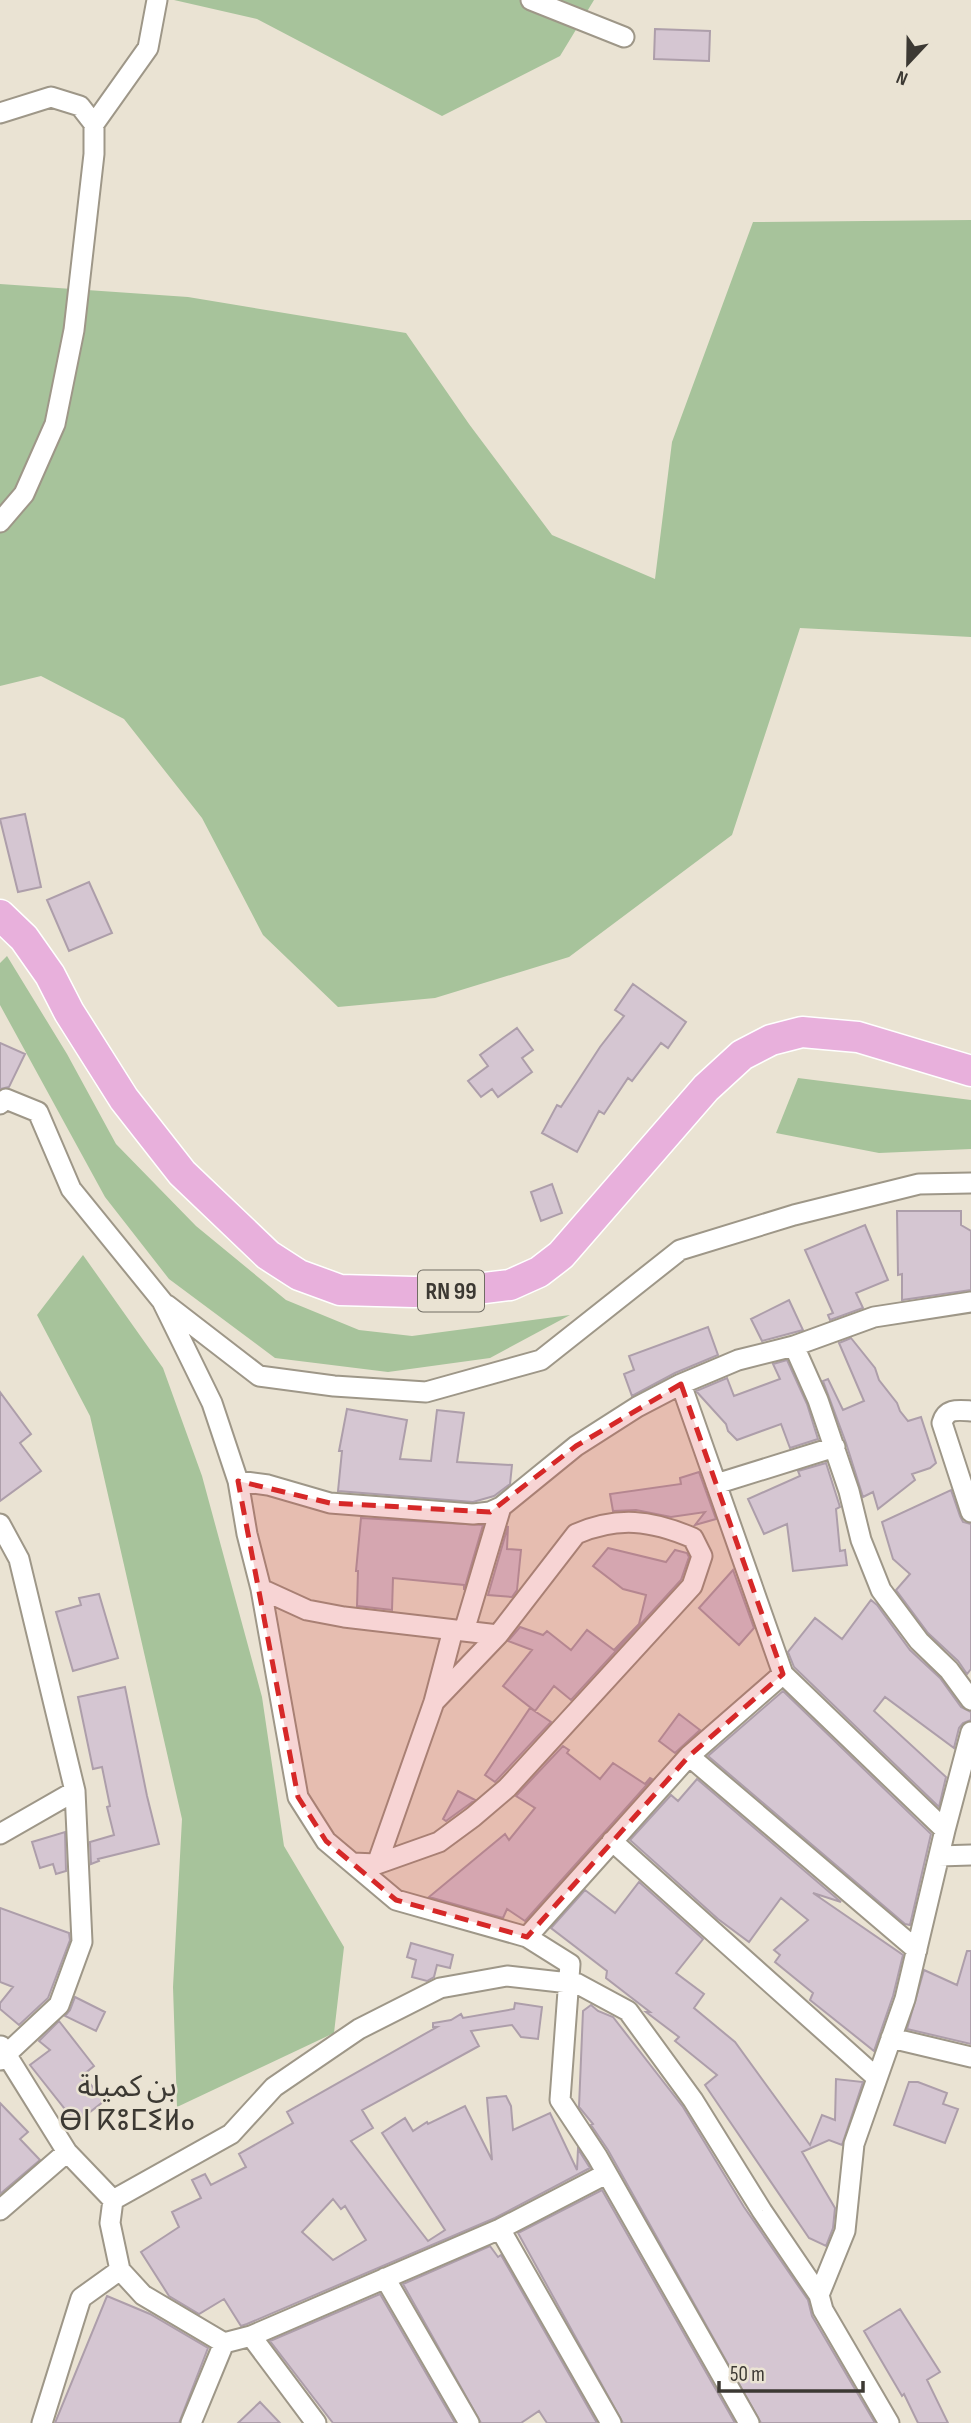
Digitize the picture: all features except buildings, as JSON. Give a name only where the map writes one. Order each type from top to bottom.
[{"type":"main road","name":"RN 99","points":[[0,915],[24,938],[50,975],[69,1012],[124,1099],[182,1173],[268,1255],[299,1275],[340,1290],[414,1292],[476,1289],[510,1285],[539,1272],[561,1255],[706,1088],[742,1055],[771,1040],[802,1032],[858,1037],[971,1071]]},
{"type":"street","points":[[0,522],[24,494],[55,424],[74,330],[94,154],[94,124],[148,48],[157,0]]},
{"type":"street","points":[[531,0],[624,37]]},
{"type":"street","points":[[0,113],[51,97],[80,106],[94,124]]},
{"type":"street","points":[[0,1104],[6,1099],[38,1112],[71,1189],[162,1301],[212,1403],[238,1482],[247,1534],[261,1589],[298,1797],[326,1841],[396,1900],[527,1937],[570,1964],[560,2100],[606,2174],[749,2423]]},
{"type":"street","points":[[162,1301],[259,1376],[334,1386],[426,1392],[541,1360],[680,1251],[794,1215],[919,1184],[971,1183]]},
{"type":"street","points":[[238,1482],[268,1485],[330,1503],[473,1514],[490,1512],[501,1507],[576,1446],[637,1407],[681,1384],[738,1360],[794,1346],[874,1317],[971,1302]]},
{"type":"street","points":[[794,1346],[818,1399],[849,1491],[861,1540],[881,1590],[919,1641],[949,1670],[971,1700]]},
{"type":"street","points":[[681,1384],[783,1674],[945,1830]]},
{"type":"street","points":[[971,1411],[952,1410],[947,1413],[942,1423],[971,1512]]},
{"type":"street","points":[[716,1484],[835,1447]]},
{"type":"street","points":[[377,1864],[501,1507]]},
{"type":"street","points":[[352,1863],[377,1864],[439,1842],[507,1788],[692,1586],[702,1556],[693,1538],[674,1530],[634,1521],[595,1526],[576,1534],[498,1635],[434,1702]]},
{"type":"street","points":[[0,1524],[19,1559],[75,1791],[82,1942],[59,2006],[2,2054],[67,2152],[113,2200]]},
{"type":"street","points":[[0,1568],[19,1559]]},
{"type":"street","points":[[261,1589],[288,1602],[344,1617],[498,1635]]},
{"type":"street","points":[[527,1937],[689,1756],[783,1674]]},
{"type":"street","points":[[819,2295],[845,2231],[854,2144],[905,1999],[971,1732]]},
{"type":"street","points":[[689,1756],[917,1950]]},
{"type":"street","points":[[0,1834],[75,1791]]},
{"type":"street","points":[[612,1841],[877,2078]]},
{"type":"street","points":[[939,1856],[971,1855]]},
{"type":"street","points":[[113,2200],[231,2134],[274,2088],[359,2029],[440,1988],[507,1976],[578,1984],[628,2011],[693,2100],[819,2295],[823,2311],[889,2423]]},
{"type":"street","points":[[891,2038],[971,2057]]},
{"type":"street","points":[[0,2210],[67,2152]]},
{"type":"street","points":[[113,2200],[110,2223],[120,2270],[143,2295],[223,2343],[250,2336],[499,2229],[606,2174]]},
{"type":"street","points":[[499,2229],[611,2423]]},
{"type":"street","points":[[41,2423],[81,2298],[120,2270]]},
{"type":"street","points":[[386,2278],[469,2423]]},
{"type":"street","points":[[250,2336],[316,2423]]},
{"type":"street","points":[[191,2423],[223,2343]]},
{"type":"highlighted area","points":[[681,1384],[783,1674],[689,1756],[527,1937],[396,1900],[326,1841],[298,1797],[238,1481],[330,1503],[490,1512],[576,1446]]},
{"type":"green space","points":[[174,0],[594,0],[560,56],[442,116],[257,19]]},
{"type":"green space","points":[[971,220],[971,637],[800,628],[732,835],[569,957],[435,998],[338,1007],[263,935],[202,818],[124,719],[41,676],[0,686],[0,284],[188,297],[406,333],[469,424],[552,535],[655,579],[672,442],[753,222]]},
{"type":"green space","points":[[7,956],[67,1054],[116,1144],[196,1226],[286,1300],[359,1330],[412,1336],[570,1315],[490,1358],[388,1372],[275,1358],[169,1279],[105,1197],[0,1005],[0,963]]},
{"type":"green space","points":[[798,1078],[971,1100],[971,1149],[879,1153],[776,1133]]},
{"type":"green space","points":[[83,1255],[163,1368],[202,1476],[262,1697],[284,1846],[344,1947],[334,2033],[177,2107],[173,1987],[182,1819],[90,1416],[37,1315]]},
{"type":"district","name":"بن كميلة ⴱⵏ ⴽⵓⵎⵉⵍⴰ","points":[[127,2103]]}]
